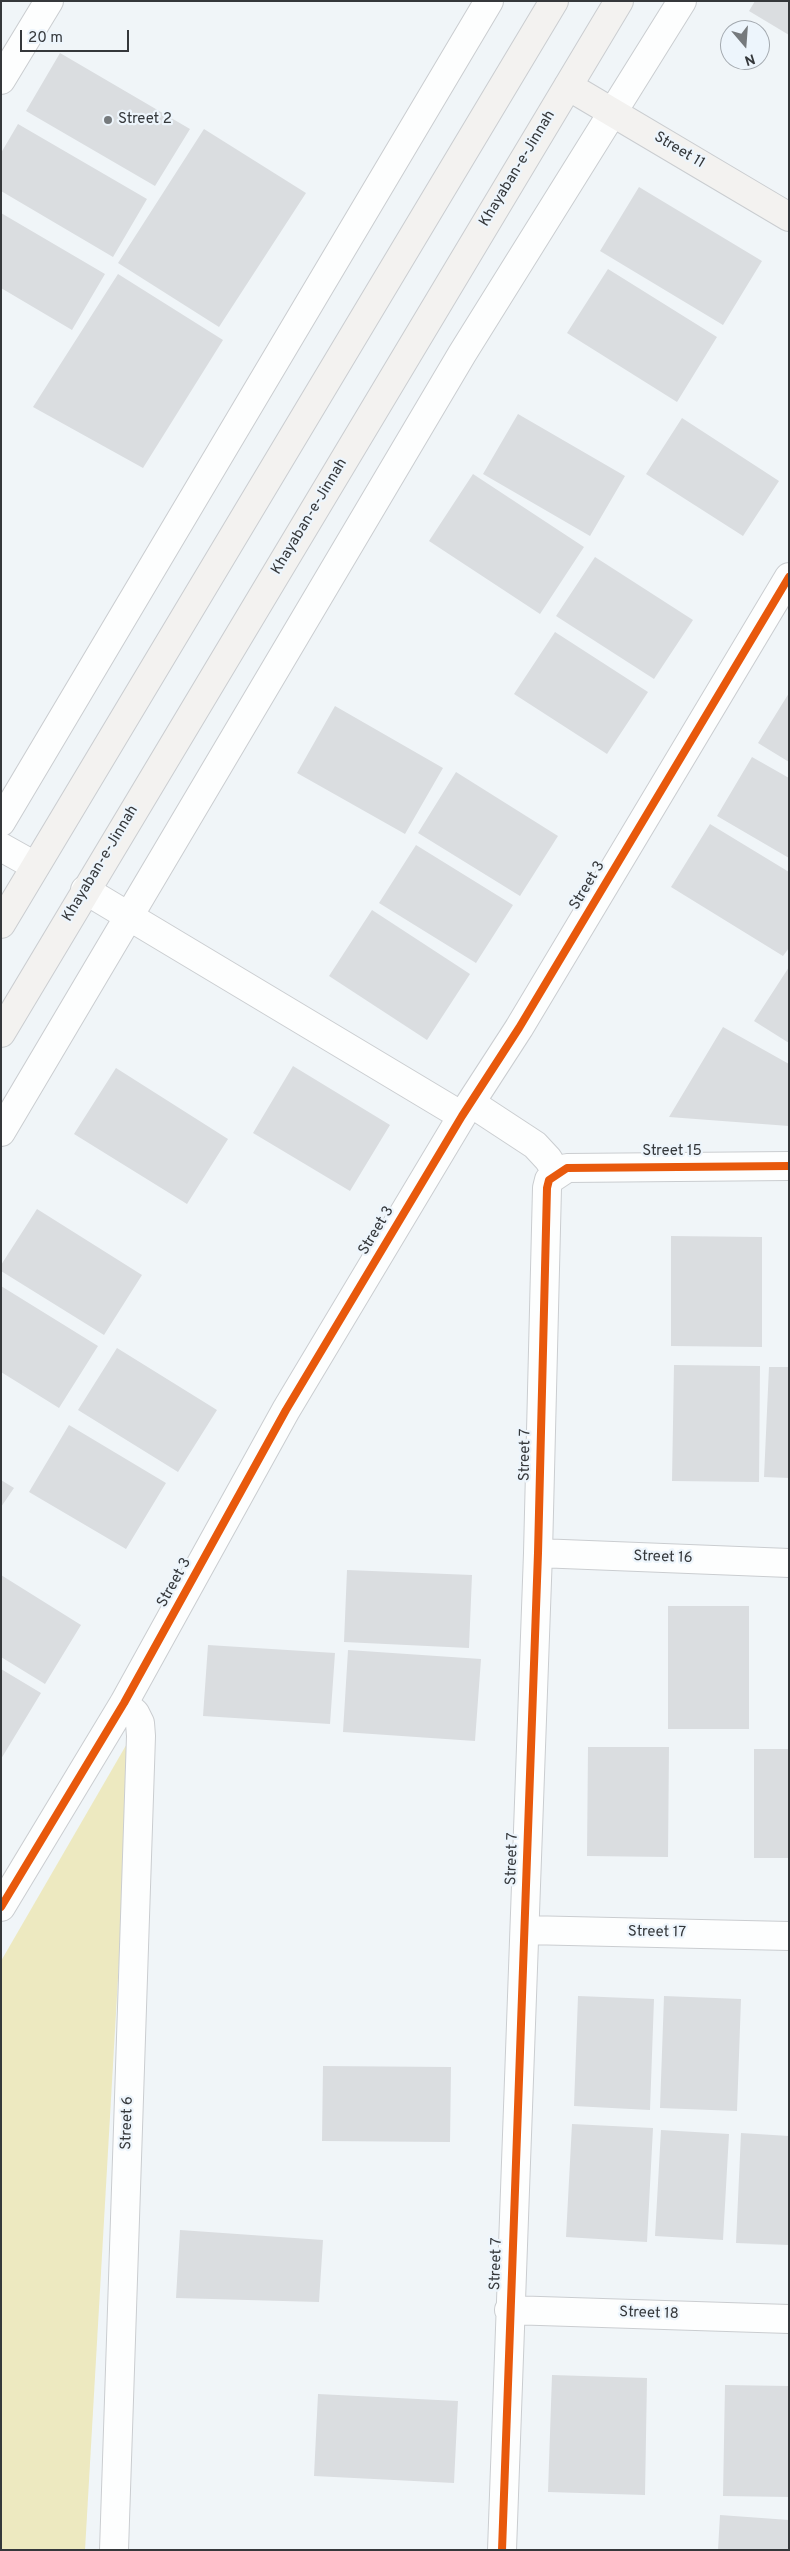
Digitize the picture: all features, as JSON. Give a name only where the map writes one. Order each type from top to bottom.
[{"type":"main road","points":[[1,924],[554,1]]},
{"type":"main road","name":"Khayaban-e-Jinnah","points":[[1,1033],[619,1]]},
{"type":"main road","name":"Street 11","points":[[568,86],[789,217]]},
{"type":"street","points":[[1,80],[49,1]]},
{"type":"street","points":[[1,822],[489,1]]},
{"type":"street","points":[[1,1132],[462,354],[682,1]]},
{"type":"street","name":"Street 3","points":[[1,1907],[124,1703],[286,1410],[467,1110],[519,1028],[789,577]]},
{"type":"street","points":[[1,847],[35,866]]},
{"type":"street","points":[[85,890],[467,1110],[535,1144],[548,1159],[556,1173]]},
{"type":"street","name":"Street 15","points":[[556,1173],[567,1168],[585,1166],[789,1166]]},
{"type":"street","name":"Street 7","points":[[502,2550],[509,2310],[538,1553],[545,1204],[550,1180],[556,1173]]},
{"type":"street","name":"Street 16","points":[[538,1553],[789,1563]]},
{"type":"street","name":"Street 6","points":[[114,2550],[141,1736],[140,1723],[135,1713],[124,1703]]},
{"type":"street","name":"Street 17","points":[[525,1930],[789,1936]]},
{"type":"street","name":"Street 18","points":[[509,2310],[789,2319]]},
{"type":"shaded area","points":[[132,1735],[85,2550],[1,2550],[1,1961]]},
{"type":"building","points":[[755,1],[789,1],[789,35],[770,24],[770,20],[764,20],[749,11]]},
{"type":"building","name":"Street 2","points":[[60,53],[190,129],[155,186],[26,111]]},
{"type":"building","points":[[18,124],[147,199],[113,257],[1,191],[1,153]]},
{"type":"building","points":[[204,129],[306,193],[219,327],[118,263]]},
{"type":"building","points":[[639,187],[762,261],[723,325],[600,251]]},
{"type":"building","points":[[1,213],[105,274],[72,330],[1,288]]},
{"type":"building","points":[[608,269],[717,337],[677,402],[567,333]]},
{"type":"building","points":[[118,274],[223,340],[143,468],[33,407]]},
{"type":"building","points":[[518,414],[625,476],[590,536],[483,474]]},
{"type":"building","points":[[682,418],[779,481],[743,536],[646,474]]},
{"type":"building","points":[[473,474],[584,547],[540,614],[429,541]]},
{"type":"building","points":[[595,557],[693,620],[654,679],[556,616]]},
{"type":"building","points":[[555,632],[648,692],[607,754],[514,694]]},
{"type":"building","points":[[789,693],[789,762],[758,743]]},
{"type":"building","points":[[335,706],[443,768],[405,834],[297,773]]},
{"type":"building","points":[[752,757],[789,778],[789,858],[717,816]]},
{"type":"building","points":[[456,772],[558,836],[520,896],[418,833]]},
{"type":"building","points":[[710,824],[789,872],[789,948],[783,956],[671,887]]},
{"type":"building","points":[[416,845],[513,905],[476,963],[379,903]]},
{"type":"building","points":[[372,910],[470,974],[427,1040],[329,976]]},
{"type":"building","points":[[789,967],[789,1043],[754,1021]]},
{"type":"building","points":[[723,1027],[789,1064],[789,1126],[669,1117]]},
{"type":"building","points":[[293,1066],[390,1125],[350,1191],[253,1133]]},
{"type":"building","points":[[116,1068],[228,1139],[187,1204],[74,1134]]},
{"type":"building","points":[[37,1209],[142,1275],[104,1335],[1,1271],[1,1265]]},
{"type":"building","points":[[671,1236],[762,1237],[762,1347],[671,1346]]},
{"type":"building","points":[[1,1286],[98,1346],[59,1408],[1,1372]]},
{"type":"building","points":[[117,1348],[217,1410],[178,1472],[78,1410]]},
{"type":"building","points":[[674,1365],[760,1366],[759,1482],[672,1481]]},
{"type":"building","points":[[769,1367],[789,1367],[789,1478],[764,1477]]},
{"type":"building","points":[[69,1425],[166,1483],[126,1549],[29,1492]]},
{"type":"building","points":[[1,1480],[14,1488],[1,1507]]},
{"type":"building","points":[[347,1570],[472,1575],[469,1648],[344,1642]]},
{"type":"building","points":[[1,1575],[81,1625],[45,1684],[1,1657]]},
{"type":"building","points":[[668,1606],[749,1606],[749,1729],[668,1729]]},
{"type":"building","points":[[208,1645],[335,1653],[330,1724],[203,1716]]},
{"type":"building","points":[[348,1650],[481,1659],[475,1741],[343,1732]]},
{"type":"building","points":[[1,1669],[41,1693],[1,1759]]},
{"type":"building","points":[[588,1747],[669,1747],[668,1857],[587,1856]]},
{"type":"building","points":[[754,1749],[789,1749],[789,1858],[754,1858]]},
{"type":"building","points":[[578,1996],[654,1999],[650,2110],[574,2106]]},
{"type":"building","points":[[664,1996],[741,1999],[737,2111],[660,2108]]},
{"type":"building","points":[[323,2066],[451,2067],[450,2142],[322,2141]]},
{"type":"building","points":[[572,2124],[653,2128],[647,2242],[566,2237]]},
{"type":"building","points":[[661,2130],[729,2134],[723,2240],[655,2236]]},
{"type":"building","points":[[741,2133],[789,2136],[789,2245],[736,2243]]},
{"type":"building","points":[[180,2230],[323,2240],[319,2302],[176,2298]]},
{"type":"building","points":[[552,2375],[647,2378],[645,2495],[548,2492]]},
{"type":"building","points":[[725,2385],[789,2386],[789,2497],[723,2496]]},
{"type":"building","points":[[318,2394],[458,2401],[454,2483],[314,2476]]},
{"type":"building","points":[[720,2515],[789,2520],[789,2550],[718,2550]]},
{"type":"cycle path","points":[[1,1907],[124,1703],[286,1410],[462,1116],[519,1028],[789,577]]},
{"type":"cycle path","points":[[502,2550],[538,1553],[547,1188],[549,1180],[567,1168],[789,1166]]},
{"type":"place","name":"Street 2","points":[[108,120]]}]
